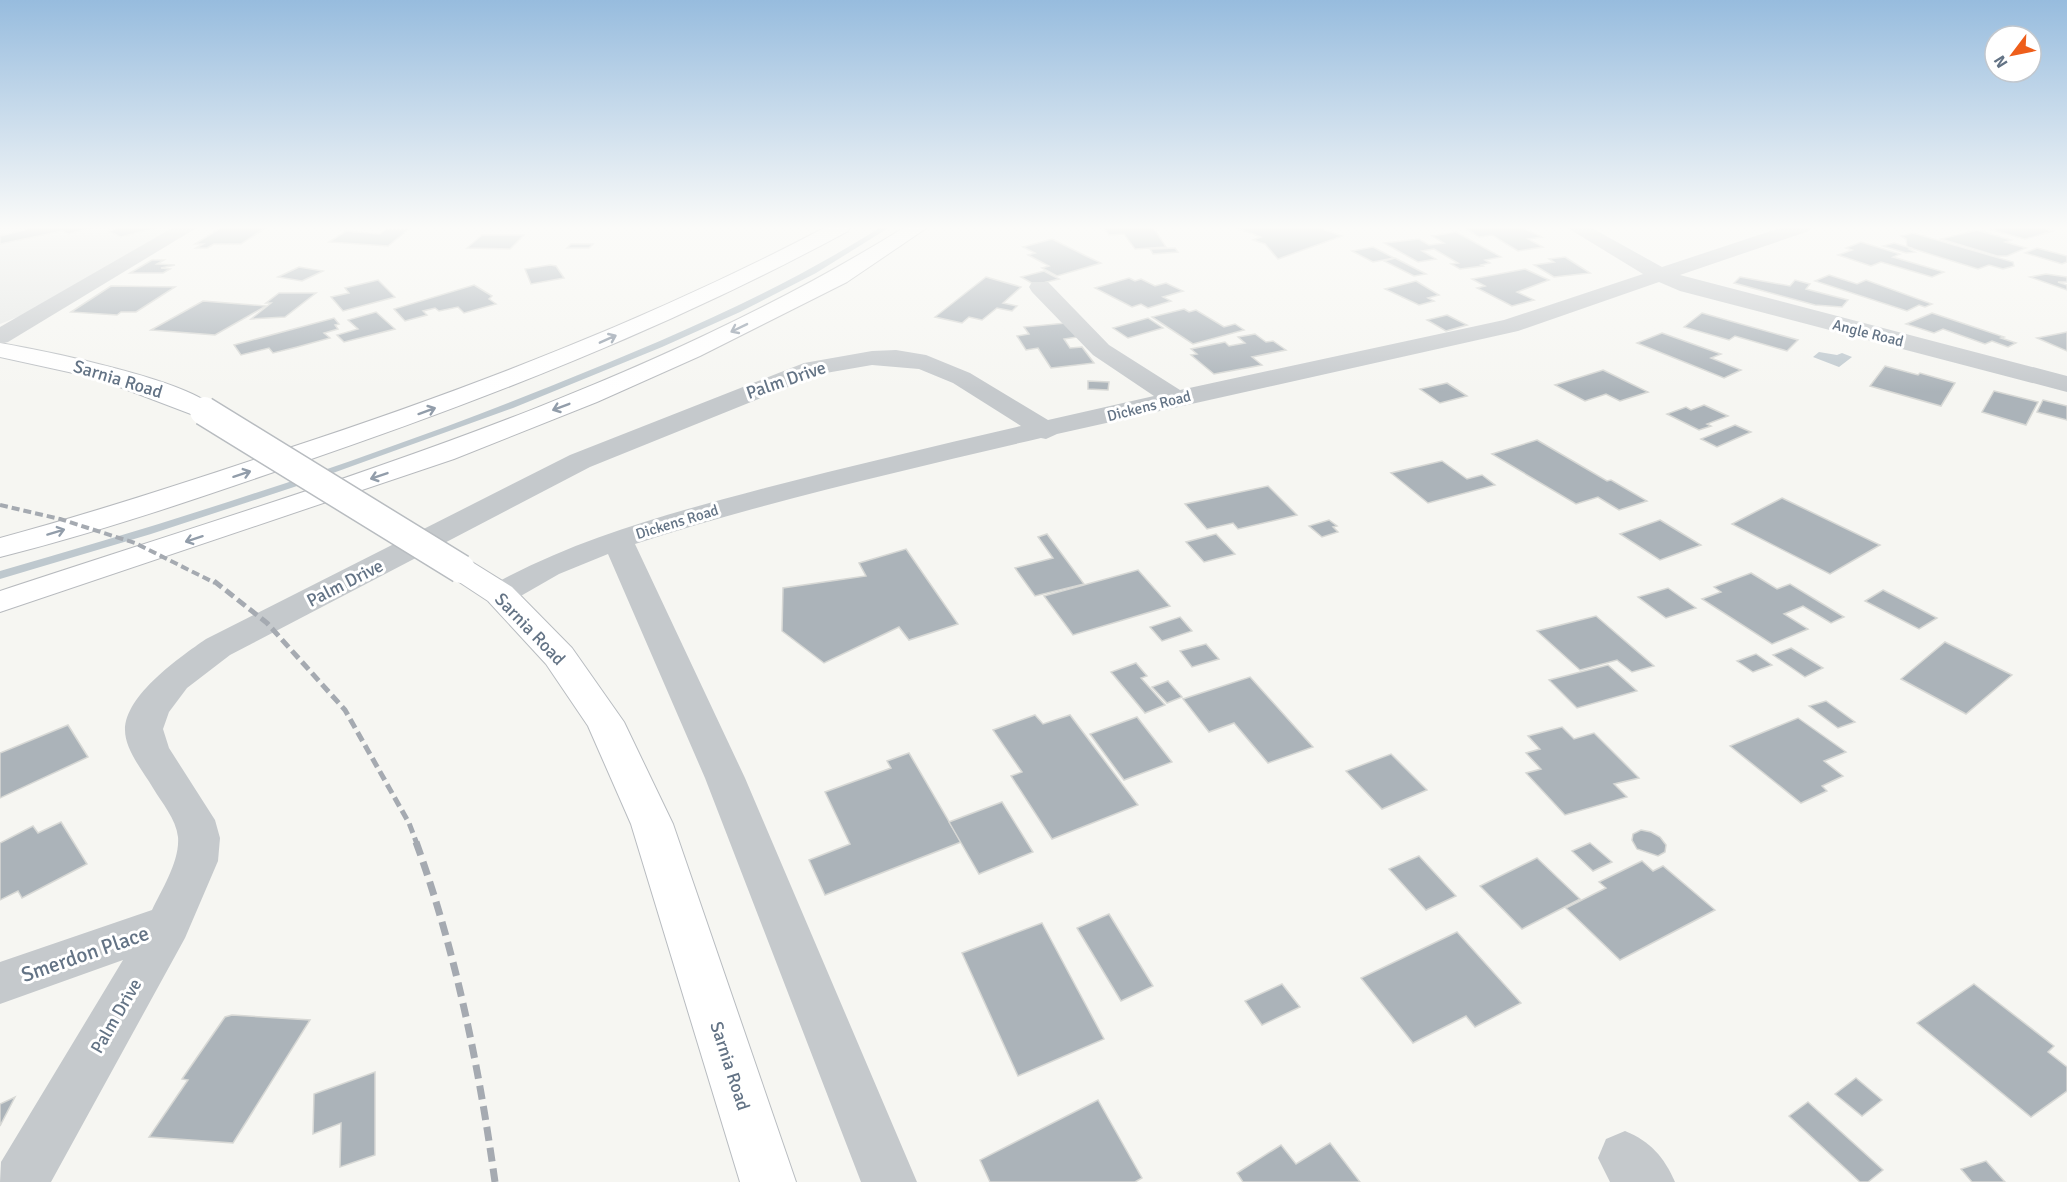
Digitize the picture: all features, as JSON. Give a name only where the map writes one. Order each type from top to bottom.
[{"type":"main road","points":[[0,548],[202,487],[401,421],[543,368],[734,282]]},
{"type":"main road","points":[[0,602],[444,453],[588,397],[692,351],[831,282]]},
{"type":"main road","name":"Sarnia Road","points":[[0,350],[83,366],[140,382],[204,411],[500,594],[559,656],[605,722],[652,824],[768,1182]]},
{"type":"street","points":[[0,337],[94,282]]},
{"type":"street","name":"Dickens Road","points":[[500,594],[548,567],[617,540],[776,493],[1177,399],[1510,326],[1643,282]]},
{"type":"street","name":"Angle Road","points":[[1681,282],[1725,296],[2067,384]]},
{"type":"street","points":[[1040,287],[1101,350],[1177,399]]},
{"type":"street","name":"Palm Drive","points":[[21,1182],[169,924],[196,861],[198,838],[194,820],[150,750],[144,729],[151,709],[174,679],[218,647],[580,461],[813,368],[847,360],[881,357],[910,359],[939,368],[1046,431]]},
{"type":"street","points":[[617,540],[704,729],[889,1182]]},
{"type":"street","name":"Smerdon Place","points":[[0,983],[169,924]]},
{"type":"shaded area","points":[[0,282],[82,282],[35,310],[0,324]]},
{"type":"shaded area","points":[[1819,352],[1837,355],[1842,353],[1852,357],[1839,367],[1813,357]]},
{"type":"building","points":[[369,282],[380,282],[395,297],[343,311],[331,297],[349,293],[345,288]]},
{"type":"building","points":[[979,282],[1004,282],[1021,287],[1003,303],[1017,306],[1012,311],[997,308],[982,320],[969,317],[962,323],[935,317]]},
{"type":"building","points":[[1030,282],[1046,282],[1035,285]]},
{"type":"building","points":[[1115,282],[1147,282],[1155,286],[1166,283],[1183,291],[1163,297],[1171,301],[1148,308],[1141,304],[1132,307],[1095,288]]},
{"type":"building","points":[[1418,282],[1439,295],[1428,298],[1434,301],[1419,305],[1385,289]]},
{"type":"building","points":[[1478,282],[1543,282],[1517,292],[1534,300],[1512,306],[1477,288],[1485,286]]},
{"type":"building","points":[[1769,282],[1790,286],[1793,282],[1803,282],[1810,284],[1806,289],[1848,300],[1842,307],[1815,305],[1734,283]]},
{"type":"building","points":[[1819,282],[1857,284],[1872,282],[1932,304],[1925,307],[1919,305],[1907,311]]},
{"type":"building","points":[[2045,282],[2067,285],[2067,290]]},
{"type":"building","points":[[474,285],[492,296],[489,299],[496,304],[464,313],[458,307],[439,311],[435,308],[423,311],[427,315],[405,321],[394,309]]},
{"type":"building","points":[[111,286],[175,287],[136,312],[121,312],[117,315],[71,312]]},
{"type":"building","points":[[279,293],[316,293],[285,317],[251,319],[271,303],[266,303]]},
{"type":"building","points":[[203,301],[266,306],[215,335],[151,330]]},
{"type":"building","points":[[1184,309],[1189,312],[1196,310],[1224,327],[1235,324],[1244,330],[1193,344],[1152,317]]},
{"type":"building","points":[[376,312],[395,329],[344,342],[337,335],[358,329],[348,320]]},
{"type":"building","points":[[1702,313],[1798,340],[1787,351],[1735,336],[1729,340],[1684,327]]},
{"type":"building","points":[[1932,313],[2016,343],[2008,347],[1992,341],[1985,344],[1943,329],[1934,333],[1906,324]]},
{"type":"building","points":[[1447,315],[1467,325],[1446,331],[1427,320]]},
{"type":"building","points":[[334,318],[339,324],[335,325],[338,329],[324,333],[330,338],[297,347],[273,353],[269,348],[241,355],[234,345]]},
{"type":"building","points":[[1148,318],[1163,328],[1128,338],[1113,328]]},
{"type":"building","points":[[1066,323],[1077,337],[1064,339],[1070,348],[1082,347],[1094,363],[1051,368],[1038,348],[1026,350],[1017,336],[1029,334],[1024,327]]},
{"type":"building","points":[[2067,332],[2067,351],[2037,338]]},
{"type":"building","points":[[1662,333],[1721,354],[1711,358],[1741,370],[1724,378],[1637,343]]},
{"type":"building","points":[[1255,334],[1266,342],[1273,341],[1286,350],[1252,357],[1262,365],[1214,374],[1191,355],[1197,354],[1191,349],[1225,342],[1229,346],[1245,343],[1238,337]]},
{"type":"building","points":[[1885,366],[1955,383],[1941,406],[1870,386]]},
{"type":"building","points":[[1603,370],[1648,392],[1620,401],[1606,394],[1585,401],[1555,385]]},
{"type":"building","points":[[1088,381],[1109,382],[1108,390],[1088,389]]},
{"type":"building","points":[[1447,383],[1467,396],[1440,403],[1420,389]]},
{"type":"building","points":[[1994,391],[2038,402],[2026,425],[1982,412]]},
{"type":"building","points":[[2043,400],[2067,406],[2067,420],[2037,412]]},
{"type":"building","points":[[1704,405],[1728,416],[1707,424],[1711,426],[1699,430],[1667,414],[1686,407],[1691,410]]},
{"type":"building","points":[[1735,425],[1751,432],[1717,447],[1701,439]]},
{"type":"building","points":[[1537,440],[1607,481],[1611,480],[1647,501],[1619,510],[1598,497],[1576,504],[1492,454]]},
{"type":"building","points":[[1442,461],[1467,479],[1482,475],[1495,485],[1428,503],[1391,473]]},
{"type":"building","points":[[1268,486],[1297,515],[1238,529],[1233,523],[1207,529],[1185,504]]},
{"type":"building","points":[[1782,498],[1880,545],[1830,574],[1732,524]]},
{"type":"building","points":[[1329,520],[1337,526],[1333,527],[1338,532],[1322,537],[1309,526]]},
{"type":"building","points":[[1660,520],[1701,545],[1660,560],[1620,534]]},
{"type":"building","points":[[1047,534],[1084,584],[1035,596],[1015,568],[1053,558],[1038,537]]},
{"type":"building","points":[[1216,534],[1235,554],[1204,562],[1186,542]]},
{"type":"building","points":[[906,549],[958,624],[909,640],[899,627],[824,663],[782,631],[783,588],[866,576],[859,563]]},
{"type":"building","points":[[1138,570],[1170,606],[1073,635],[1044,596]]},
{"type":"building","points":[[1751,573],[1777,589],[1790,584],[1844,617],[1831,623],[1803,606],[1784,614],[1808,629],[1772,644],[1702,599],[1721,592],[1714,587]]},
{"type":"building","points":[[1668,588],[1696,608],[1666,618],[1638,597]]},
{"type":"building","points":[[1883,590],[1937,618],[1919,629],[1865,601]]},
{"type":"building","points":[[1596,616],[1654,666],[1632,672],[1617,660],[1580,670],[1537,631]]},
{"type":"building","points":[[1180,617],[1192,631],[1162,641],[1150,627]]},
{"type":"building","points":[[1945,642],[2012,675],[1966,714],[1901,679]]},
{"type":"building","points":[[1206,644],[1219,659],[1192,667],[1180,651]]},
{"type":"building","points":[[1791,648],[1823,668],[1805,677],[1773,655]]},
{"type":"building","points":[[1756,654],[1772,665],[1753,672],[1737,661]]},
{"type":"building","points":[[1136,663],[1147,676],[1141,678],[1165,705],[1145,713],[1111,672]]},
{"type":"building","points":[[1608,665],[1637,691],[1577,708],[1549,680]]},
{"type":"building","points":[[1250,677],[1313,747],[1268,763],[1234,723],[1209,732],[1183,699]]},
{"type":"building","points":[[1168,681],[1182,697],[1167,703],[1152,687]]},
{"type":"building","points":[[1826,701],[1855,722],[1838,728],[1809,706]]},
{"type":"building","points":[[1035,715],[1043,724],[1070,715],[1138,805],[1052,839],[1011,776],[1022,772],[993,730]]},
{"type":"building","points":[[1137,717],[1172,762],[1124,780],[1090,734]]},
{"type":"building","points":[[1798,718],[1846,752],[1824,761],[1843,776],[1822,786],[1827,791],[1801,803],[1730,746]]},
{"type":"building","points":[[68,725],[88,757],[0,798],[0,753]]},
{"type":"building","points":[[1562,727],[1574,739],[1594,733],[1639,778],[1614,784],[1627,797],[1565,815],[1526,773],[1541,769],[1526,753],[1540,749],[1528,736]]},
{"type":"building","points":[[909,753],[961,842],[825,895],[809,860],[850,844],[825,792],[891,768],[887,761]]},
{"type":"building","points":[[1391,754],[1427,790],[1382,809],[1346,771]]},
{"type":"building","points":[[1002,802],[1033,852],[979,874],[949,822]]},
{"type":"building","points":[[61,822],[87,864],[22,898],[18,891],[0,900],[0,843],[33,826],[38,833]]},
{"type":"building","points":[[1641,830],[1660,837],[1666,845],[1665,852],[1658,856],[1637,849],[1632,840],[1633,834]]},
{"type":"building","points":[[1590,843],[1612,862],[1593,871],[1572,851]]},
{"type":"building","points":[[1419,856],[1456,896],[1426,910],[1389,869]]},
{"type":"building","points":[[1537,858],[1580,899],[1522,929],[1480,886]]},
{"type":"building","points":[[1642,861],[1653,871],[1663,866],[1715,910],[1620,960],[1566,908],[1606,888],[1599,882]]},
{"type":"building","points":[[1109,914],[1153,986],[1121,1001],[1077,928]]},
{"type":"building","points":[[1042,923],[1104,1039],[1018,1076],[962,953]]},
{"type":"building","points":[[1457,932],[1521,1003],[1475,1027],[1466,1016],[1413,1043],[1361,978]]},
{"type":"building","points":[[1282,984],[1300,1007],[1262,1025],[1245,1001]]},
{"type":"building","points":[[1974,984],[2054,1046],[2048,1052],[2067,1067],[2067,1091],[2031,1117],[1917,1023]]},
{"type":"building","points":[[232,1015],[310,1020],[233,1143],[149,1137],[188,1080],[182,1079],[225,1017]]},
{"type":"building","points":[[375,1072],[375,1155],[340,1167],[341,1123],[313,1134],[314,1094]]},
{"type":"building","points":[[1856,1078],[1882,1100],[1862,1116],[1835,1094]]},
{"type":"building","points":[[15,1097],[0,1126],[0,1104]]},
{"type":"building","points":[[1098,1100],[1142,1178],[1135,1182],[990,1182],[980,1160]]},
{"type":"building","points":[[1808,1102],[1883,1170],[1868,1182],[1860,1182],[1789,1116]]},
{"type":"building","points":[[1330,1143],[1360,1182],[1243,1182],[1237,1173],[1281,1145],[1296,1164]]},
{"type":"building","points":[[1986,1161],[2005,1182],[1972,1182],[1961,1169]]},
{"type":"waterway","points":[[0,575],[221,508],[438,433],[659,345],[792,282]]},
{"type":"railway","points":[[0,505],[60,519],[135,543],[215,583]]},
{"type":"railway","points":[[214,581],[267,623],[345,710],[409,823],[417,844]]},
{"type":"railway","points":[[416,842],[443,925],[474,1053],[495,1182]]}]
